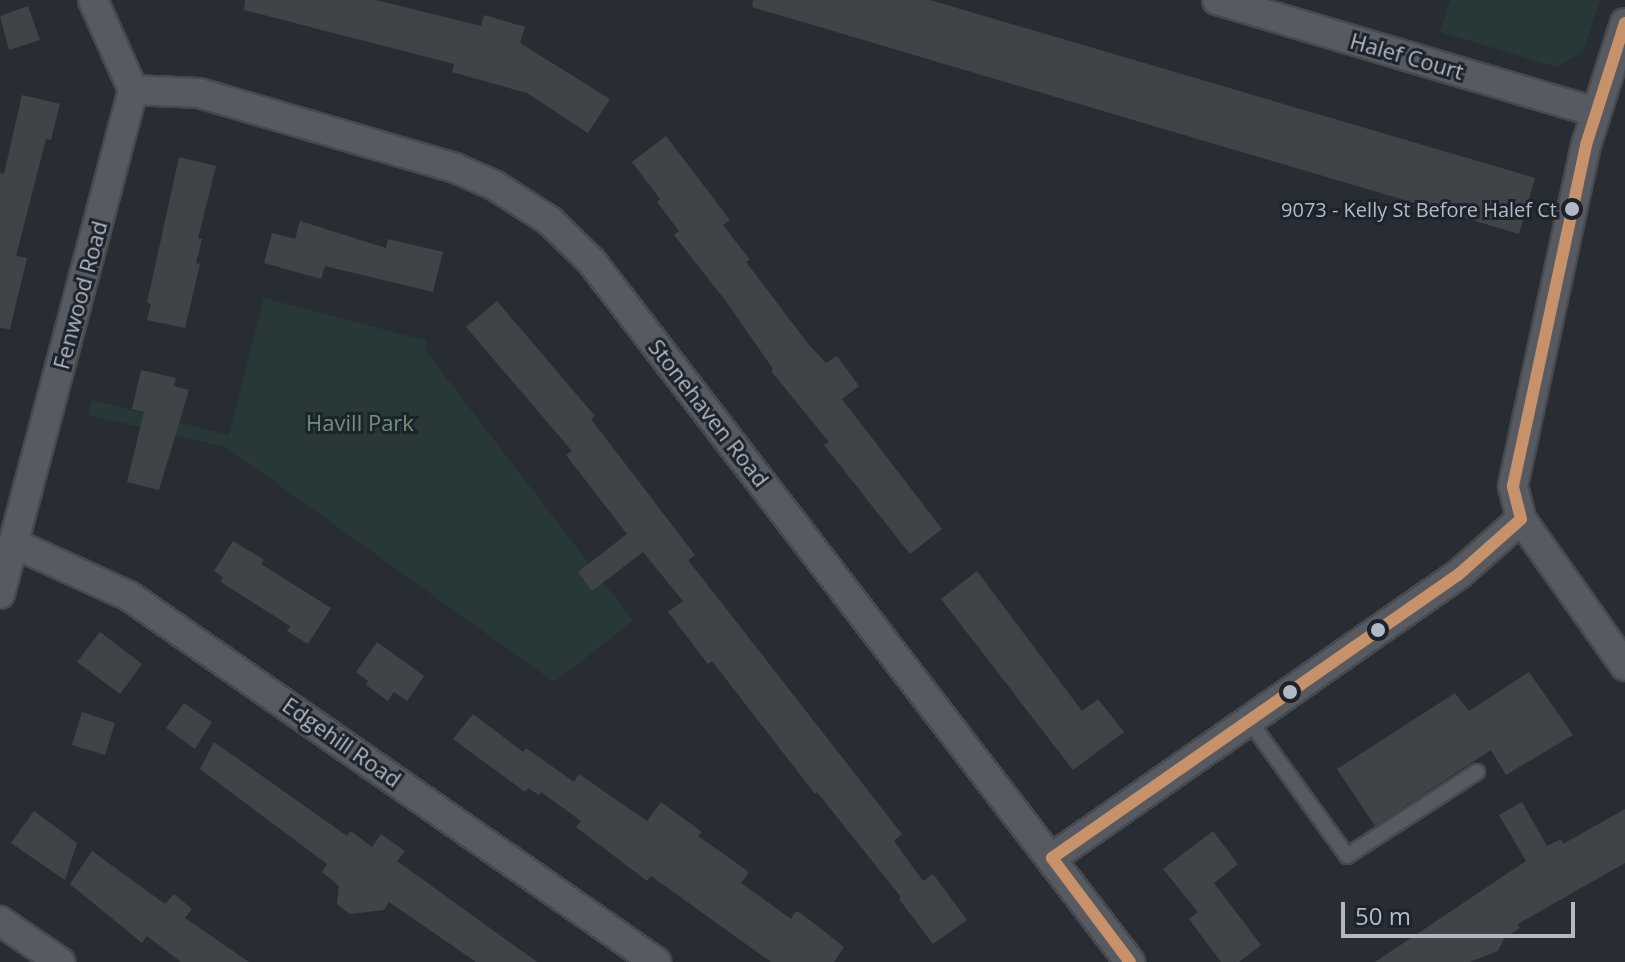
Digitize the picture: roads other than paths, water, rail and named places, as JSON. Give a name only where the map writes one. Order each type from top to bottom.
[{"type":"street","points":[[93,0],[133,90]]},
{"type":"street","name":"Halef Court","points":[[1217,0],[1596,112]]},
{"type":"street","points":[[1625,23],[1596,112],[1569,220],[1513,486],[1521,519],[1625,666]]},
{"type":"street","name":"Fenwood Road","points":[[0,594],[133,90]]},
{"type":"street","name":"Stonehaven Road","points":[[133,90],[199,93],[455,168],[494,185],[550,221],[592,262],[1130,962]]},
{"type":"street","points":[[1052,858],[1248,718],[1458,575],[1521,519]]},
{"type":"street","name":"Edgehill Road","points":[[15,544],[129,596],[656,962]]},
{"type":"street","points":[[0,921],[60,962]]},
{"type":"lane","points":[[1248,718],[1347,856],[1477,772]]},
{"type":"place","name":"9073 - Kelly St Before Halef Ct","points":[[1572,209]]},
{"type":"park label","name":"Havill Park","points":[[360,423]]}]
